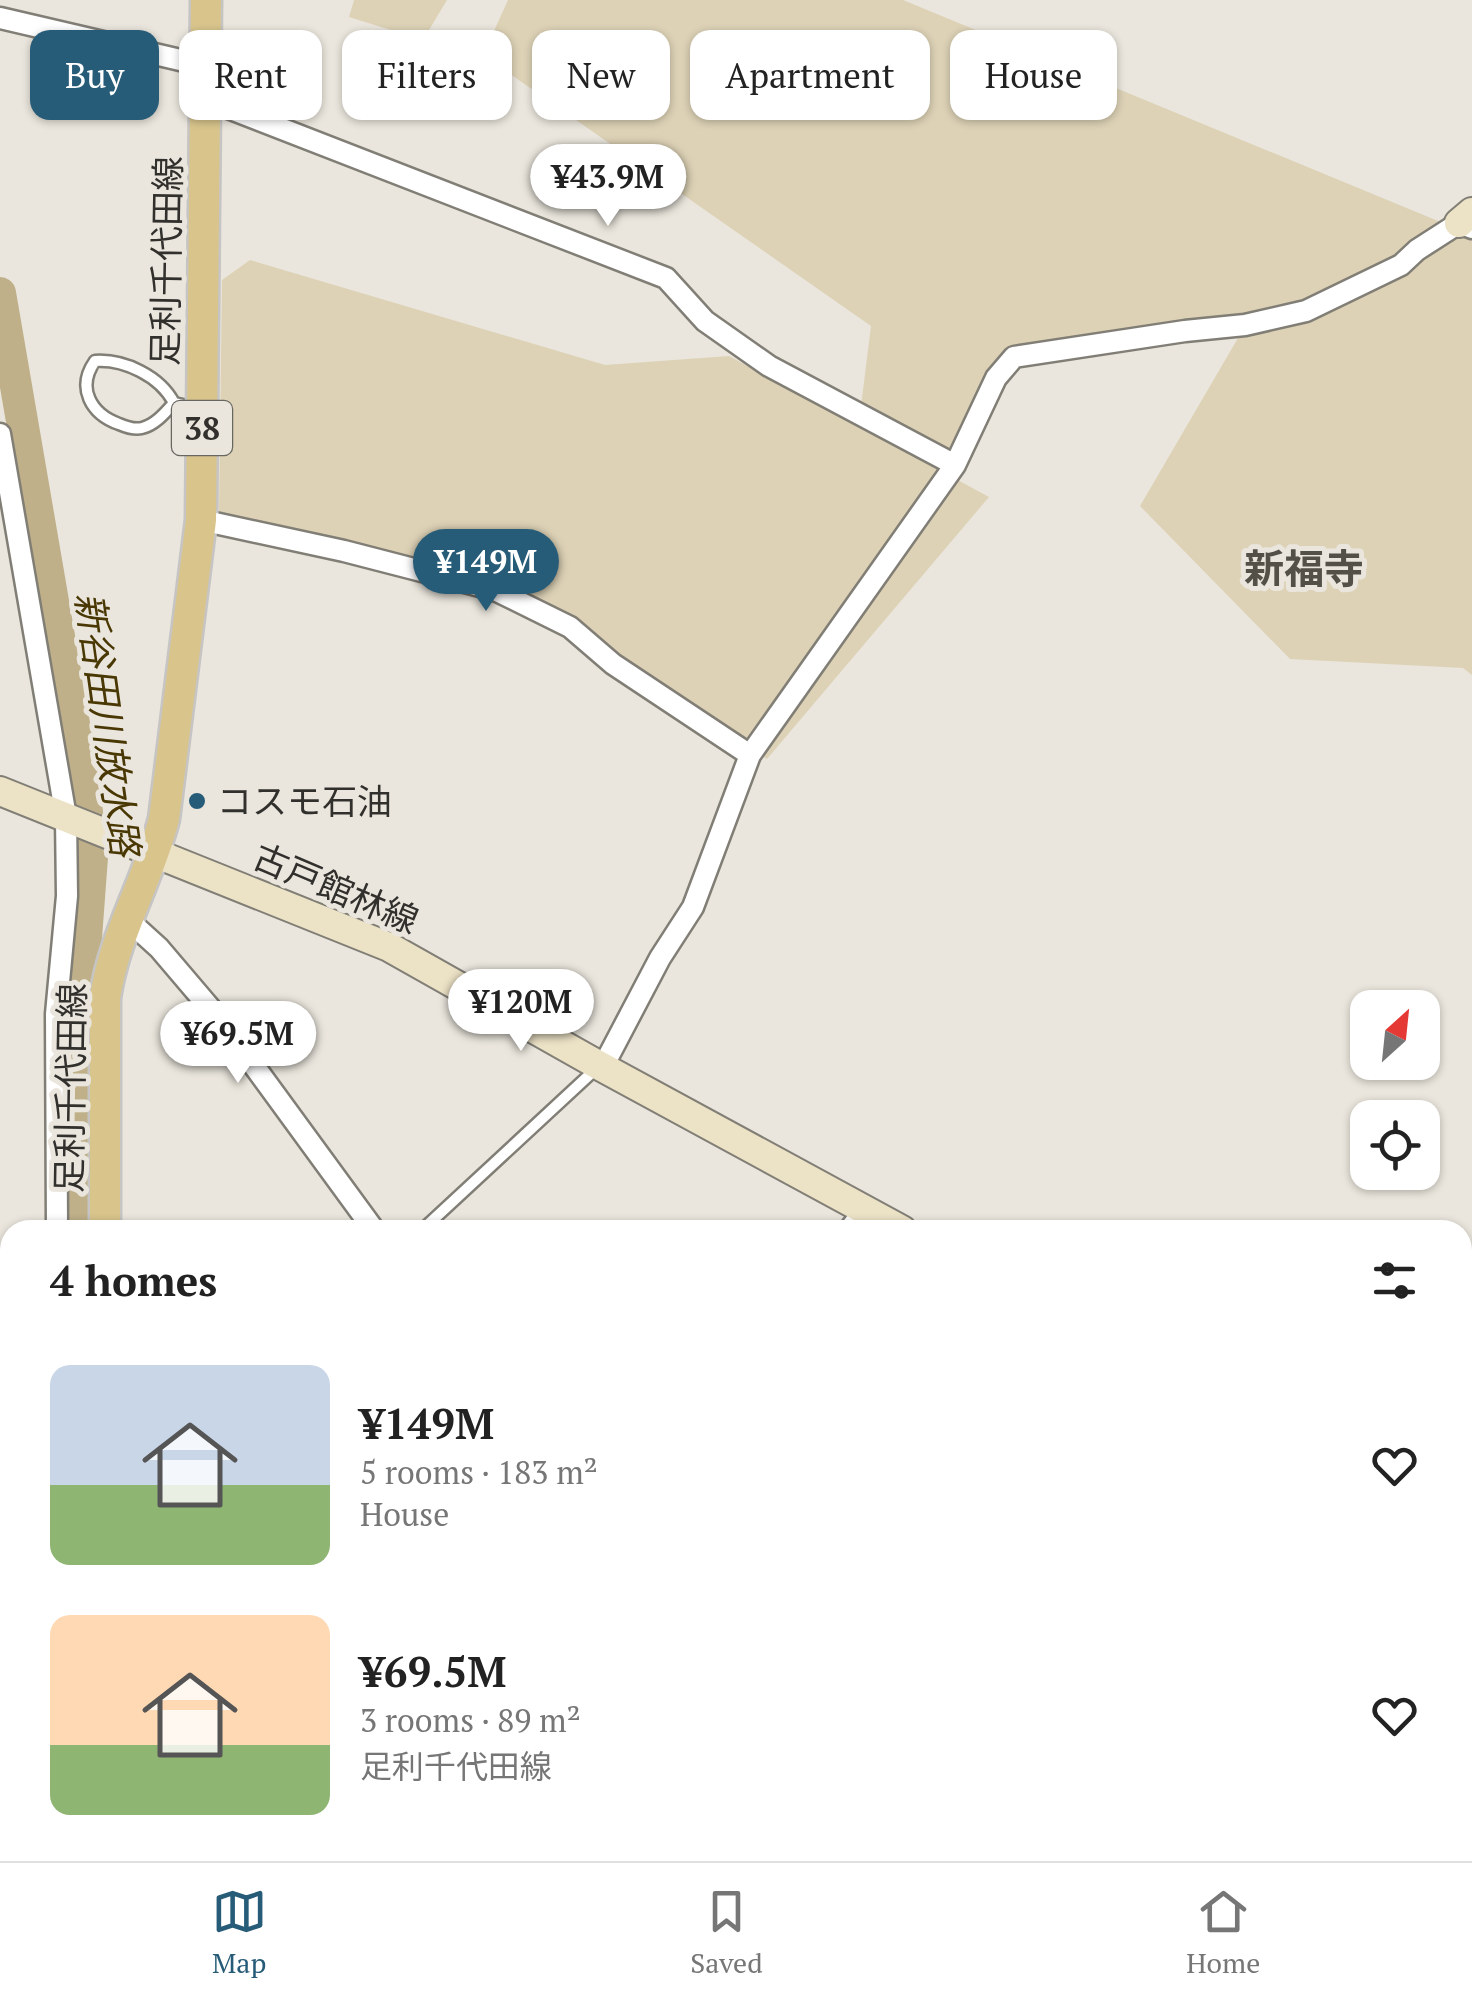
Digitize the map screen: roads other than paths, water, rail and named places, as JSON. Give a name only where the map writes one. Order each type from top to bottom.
[{"type":"main road","name":"足利千代田線","points":[[206,0],[206,30]]},
{"type":"main road","name":"足利千代田線","points":[[105,1220],[105,998],[109,972],[164,819],[200,520],[188,406],[204,120]]},
{"type":"main road","points":[[0,791],[69,818]]},
{"type":"main road","name":"古戸館林線","points":[[69,818],[389,948],[600,1066],[857,1220]]},
{"type":"street","points":[[0,18],[179,60]]},
{"type":"street","points":[[259,120],[666,278],[705,321],[769,366],[955,464]]},
{"type":"street","points":[[600,1066],[693,907],[750,755],[955,464],[996,378],[1014,358],[1245,324],[1306,311],[1401,265],[1417,250],[1468,221]]},
{"type":"street","points":[[0,434],[69,818],[67,896],[56,1014],[57,1220]]},
{"type":"street","points":[[200,520],[495,590],[570,627],[614,664],[750,755]]},
{"type":"street","points":[[127,919],[159,948],[222,1022],[367,1220]]},
{"type":"lane","points":[[94,362],[124,364],[188,406],[164,414],[144,428],[114,423],[91,405],[88,370],[94,362]]},
{"type":"lane","points":[[433,1220],[600,1066]]},
{"type":"waterway","name":"新谷田川放水路","points":[[0,293],[83,776],[92,857],[79,1032],[79,1220]]},
{"type":"place","name":"コスモ石油","points":[[197,801]]},
{"type":"district","name":"新福寺","points":[[1304,567]]}]
